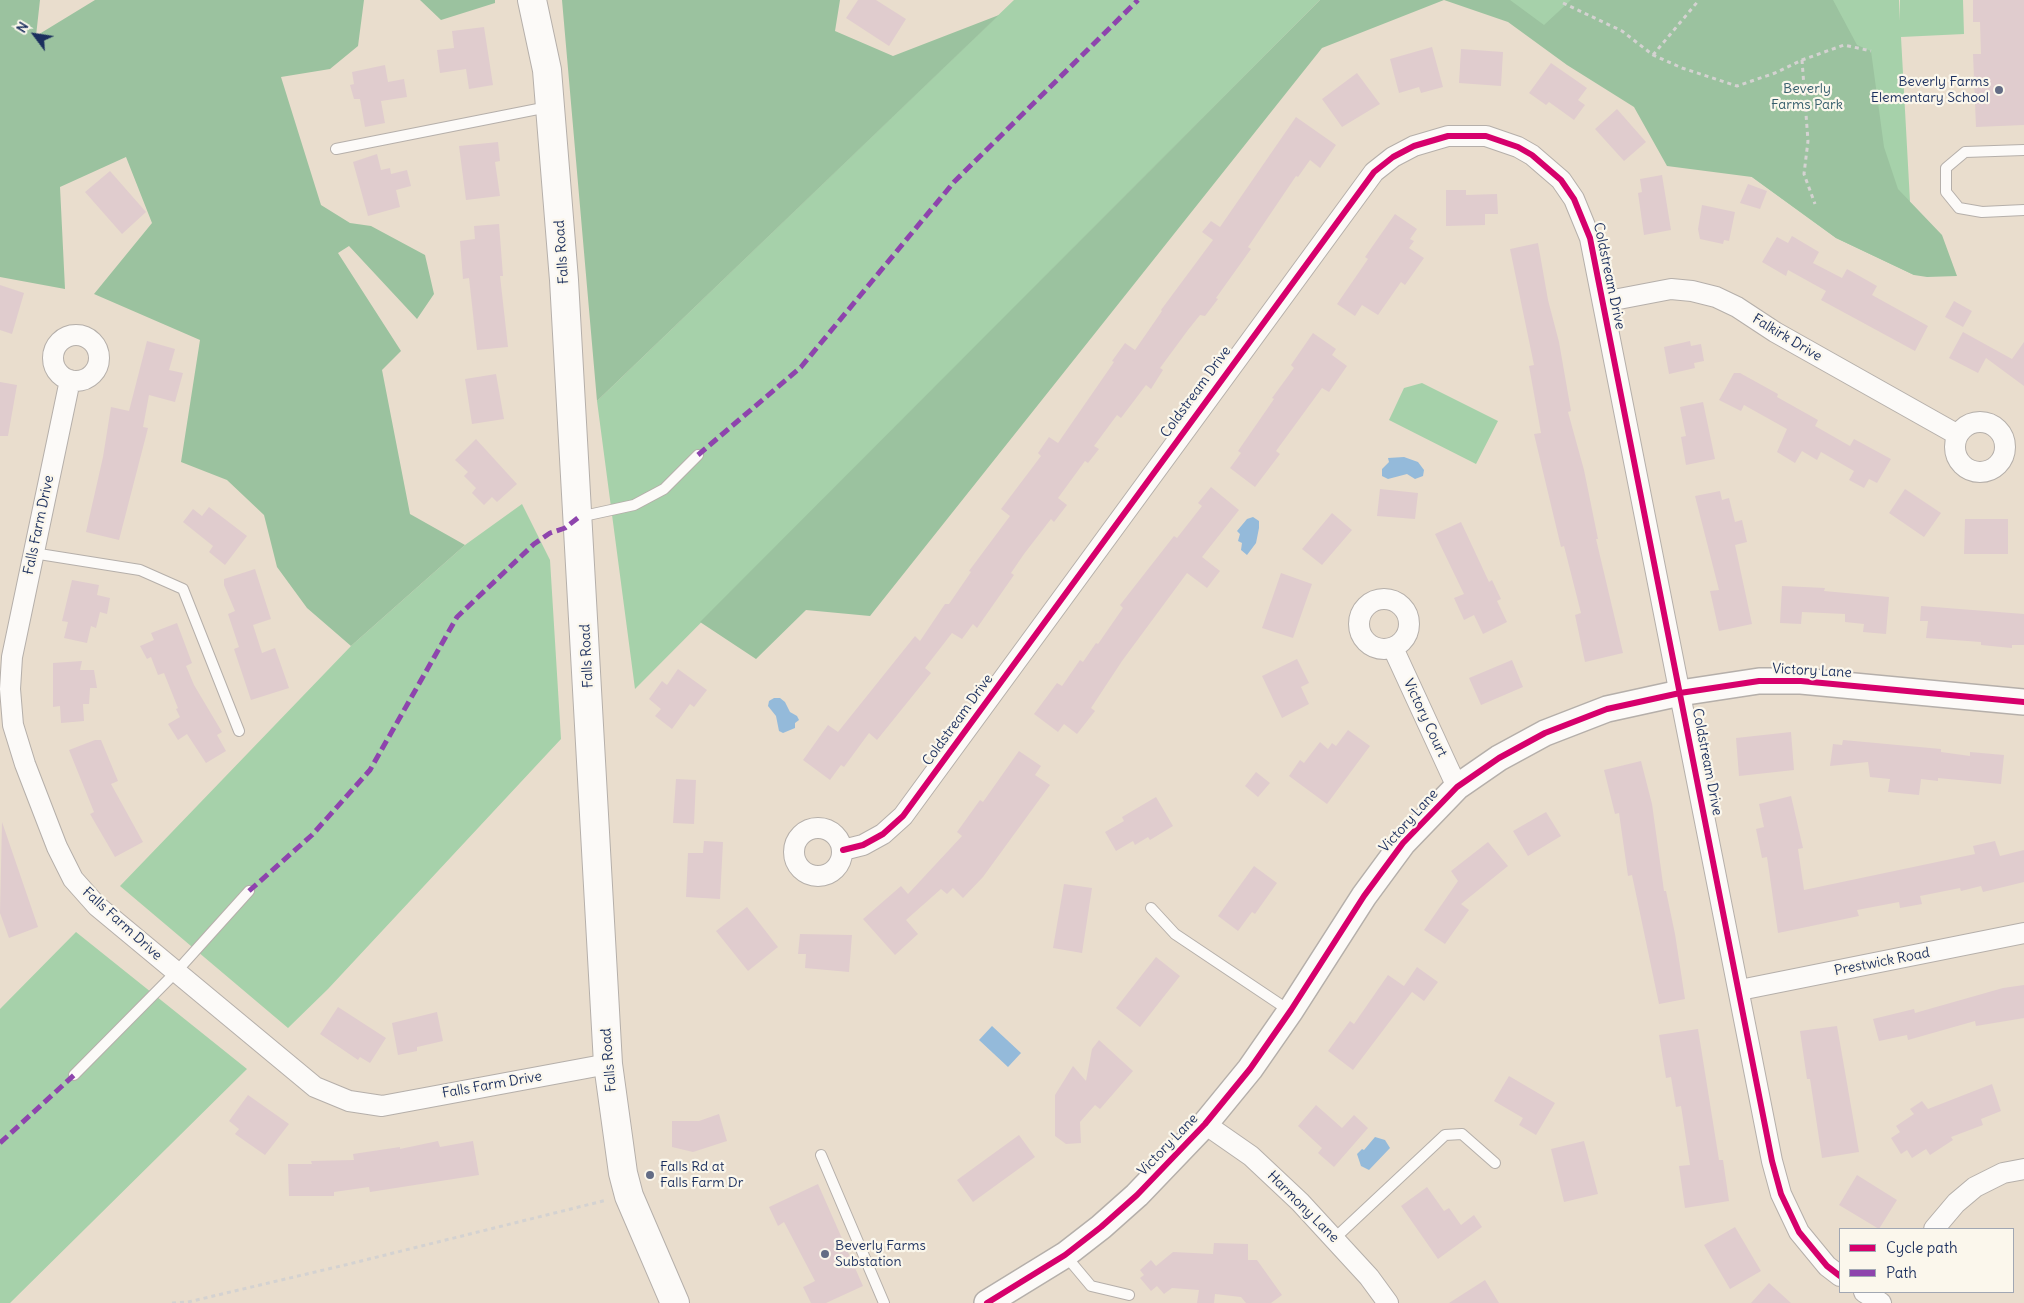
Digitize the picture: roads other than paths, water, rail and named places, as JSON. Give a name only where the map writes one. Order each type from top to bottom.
[{"type":"main road","name":"Falls Road","points":[[532,0],[547,70],[550,107],[579,517],[608,1064],[623,1173],[629,1196],[675,1303]]},
{"type":"main road","points":[[547,70],[549,0]]},
{"type":"street","name":"Coldstream Drive","points":[[843,850],[864,845],[883,834],[903,816],[1358,191],[1374,172],[1393,157],[1414,146],[1436,138],[1460,135],[1486,136],[1502,141],[1532,155],[1561,180],[1583,217],[1590,238],[1740,990],[1772,1161],[1782,1194],[1799,1232],[1827,1266],[1839,1275]]},
{"type":"street","name":"Falkirk Drive","points":[[1603,302],[1671,289],[1692,291],[1716,297],[1737,307],[1775,332],[1958,436]]},
{"type":"street","name":"Falls Farm Drive","points":[[70,380],[12,657],[10,689],[14,725],[25,764],[57,847],[73,879],[97,906],[315,1087],[349,1101],[382,1106],[608,1064]]},
{"type":"street","name":"Victory Court","points":[[1393,648],[1457,788]]},
{"type":"street","name":"Victory Lane","points":[[987,1303],[1065,1255],[1137,1195],[1205,1124],[1250,1069],[1386,865],[1420,824],[1457,788],[1499,758],[1568,723],[1607,709],[1680,693],[1759,681],[1801,681],[2024,702]]},
{"type":"street","name":"Prestwick Road","points":[[1740,990],[2024,933]]},
{"type":"street","name":"Harmony Lane","points":[[1205,1124],[1251,1156],[1335,1238],[1388,1303]]},
{"type":"street","points":[[1935,1228],[1956,1203],[1975,1187],[2003,1173],[2024,1169]]},
{"type":"street","points":[[1866,1293],[1882,1303],[1891,1293]]},
{"type":"lane","points":[[336,149],[550,107]]},
{"type":"lane","points":[[2024,150],[1965,152],[1946,168],[1946,192],[1960,208],[1982,212],[2024,210]]},
{"type":"lane","points":[[579,517],[634,505],[664,489],[698,455]]},
{"type":"lane","points":[[33,553],[140,570],[183,589],[239,731]]},
{"type":"lane","points":[[74,1075],[176,972],[248,891]]},
{"type":"lane","points":[[1150,908],[1175,934],[1290,1011]]},
{"type":"lane","points":[[1335,1238],[1445,1134],[1462,1134],[1495,1163]]},
{"type":"lane","points":[[821,1155],[884,1303]]},
{"type":"lane","points":[[1065,1255],[1091,1286],[1129,1295]]},
{"type":"water","points":[[1404,457],[1418,462],[1424,470],[1423,476],[1415,479],[1407,474],[1388,479],[1382,476],[1382,469],[1389,462],[1388,458]]},
{"type":"water","points":[[1253,517],[1259,521],[1259,528],[1256,543],[1247,555],[1241,550],[1242,543],[1238,541],[1240,534],[1237,531],[1247,519]]},
{"type":"water","points":[[774,698],[780,698],[785,702],[790,712],[797,716],[799,720],[795,723],[795,728],[783,733],[779,731],[776,716],[768,706],[769,701]]},
{"type":"water","points":[[992,1026],[1021,1053],[1008,1067],[979,1040]]},
{"type":"water","points":[[1375,1137],[1385,1140],[1390,1148],[1369,1170],[1361,1166],[1357,1154],[1362,1149],[1364,1150]]},
{"type":"place","name":"Beverly Farms Elementary School","points":[[1999,90]]},
{"type":"place","name":"Falls Rd at Falls Farm Dr","points":[[650,1175]]},
{"type":"place","name":"Beverly Farms Substation","points":[[825,1254]]},
{"type":"park label","name":"Beverly Farms Park","points":[[1807,98]]}]
